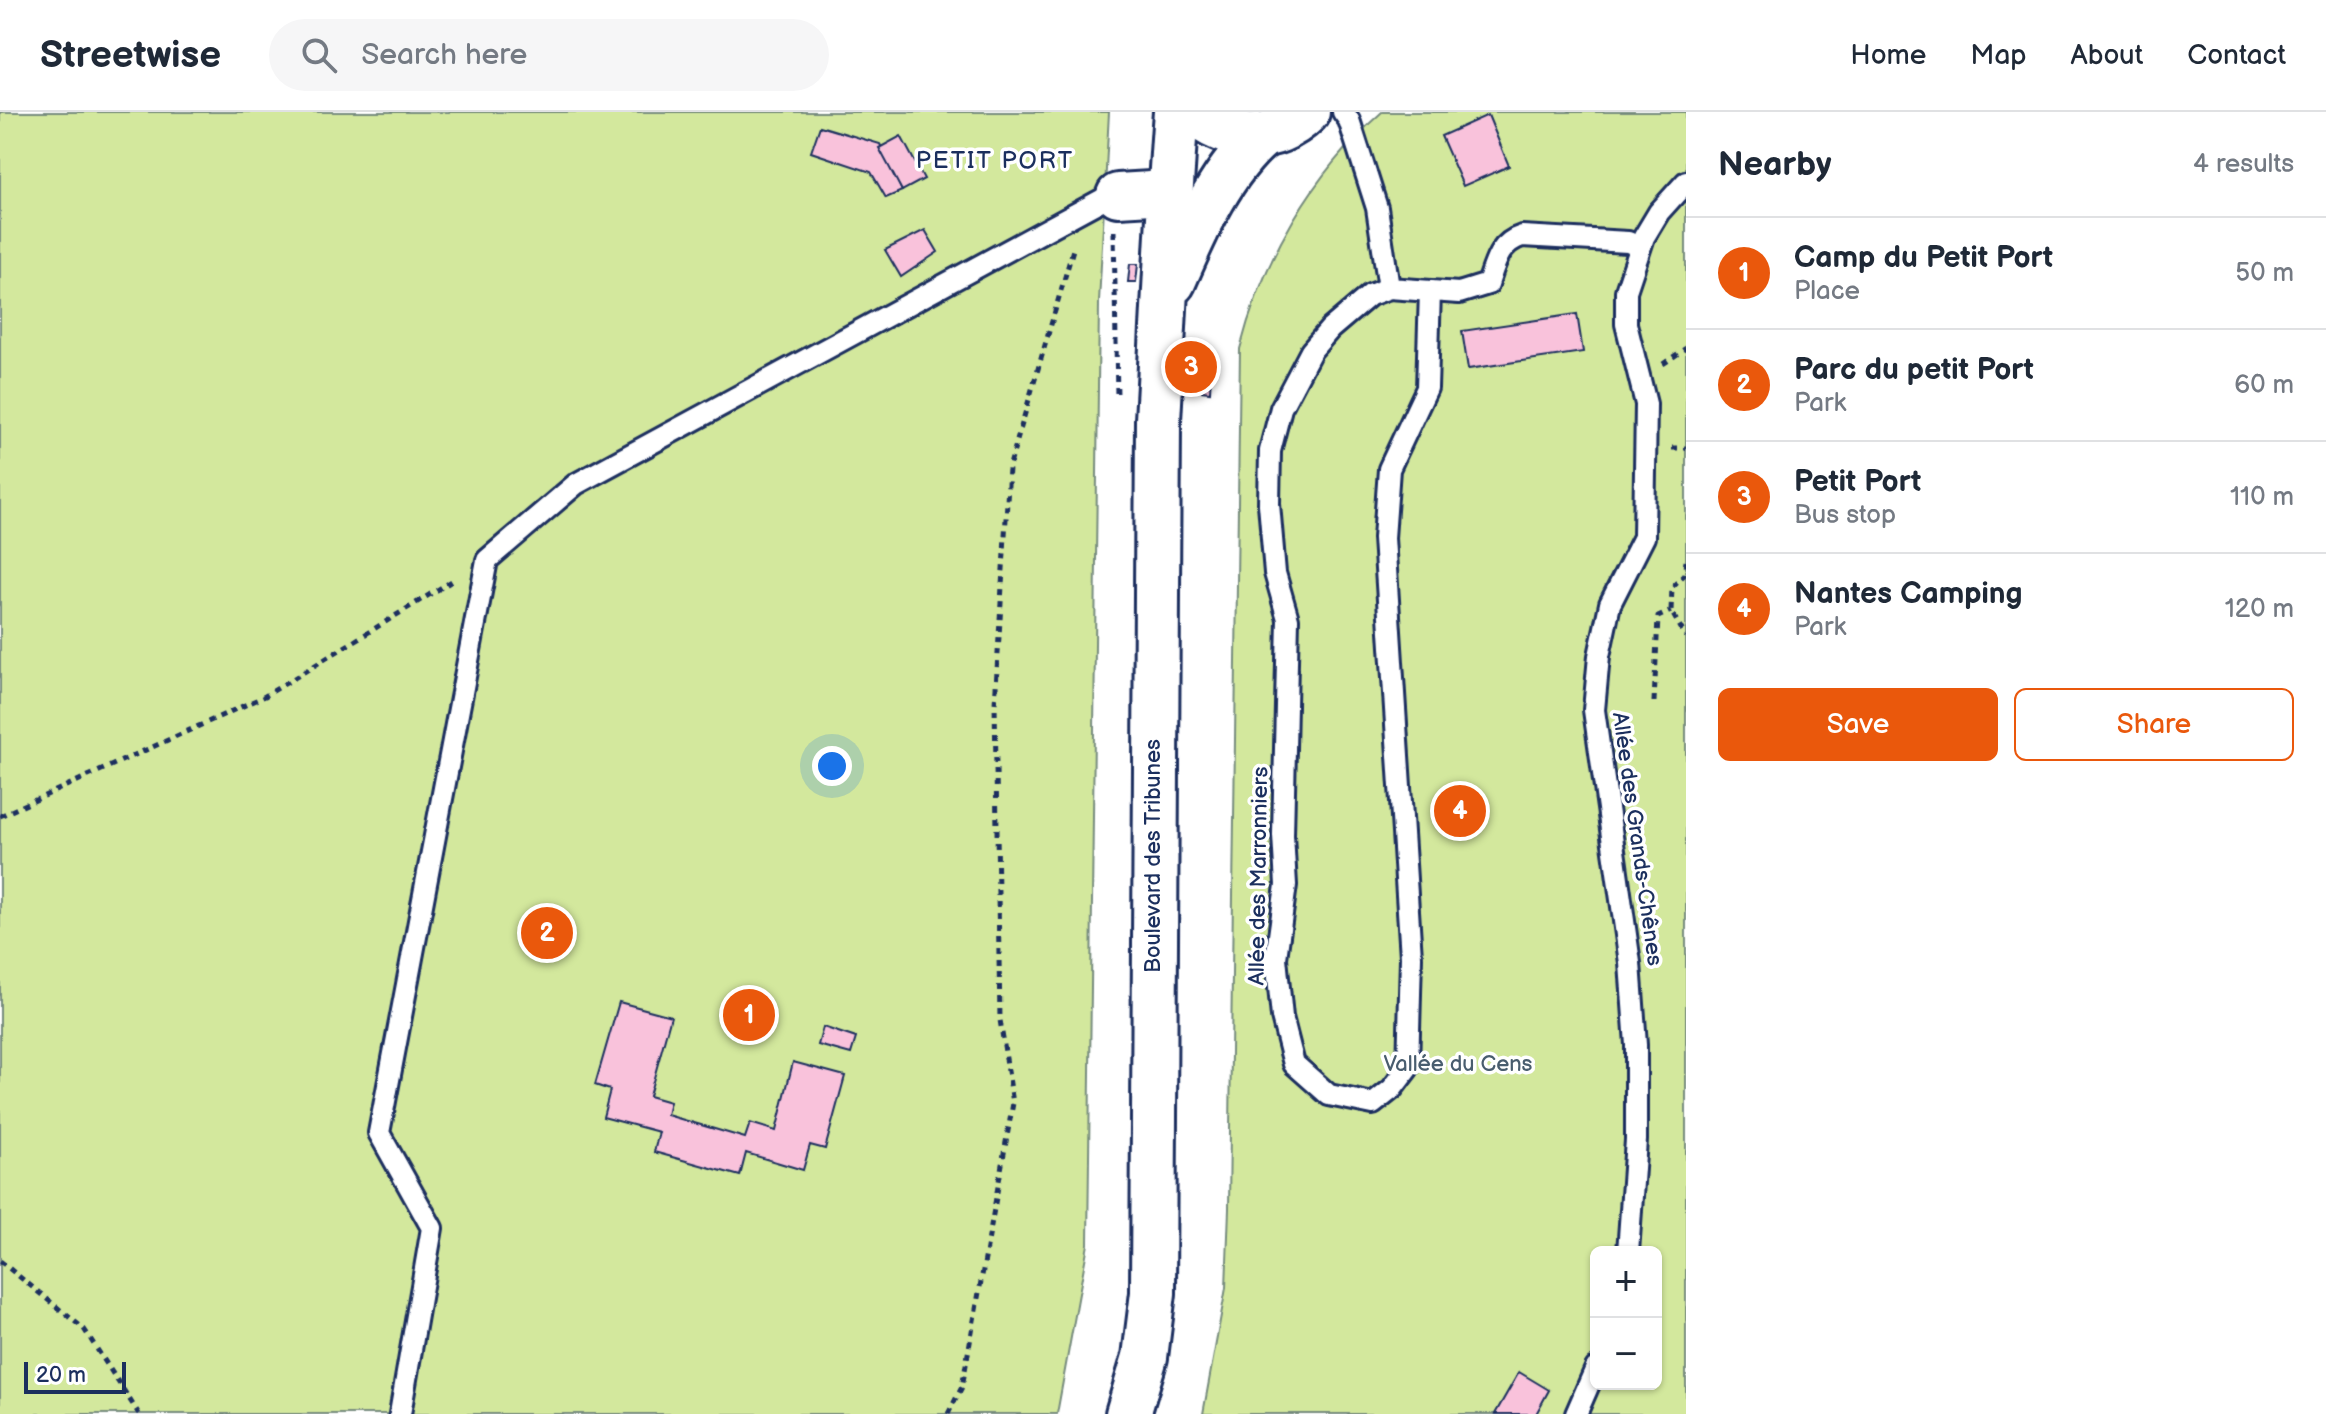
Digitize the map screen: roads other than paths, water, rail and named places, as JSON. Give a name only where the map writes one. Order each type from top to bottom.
[{"type":"street","name":"Boulevard des Tribunes","points":[[1128,1414],[1145,1357],[1153,1293],[1154,650],[1158,420],[1167,295],[1168,192],[1176,112]]},
{"type":"street","points":[[1194,112],[1226,132],[1263,135],[1285,128],[1307,112]]},
{"type":"street","name":"Boulevard des Tribunes","points":[[1167,295],[1203,217],[1242,155],[1263,135]]},
{"type":"street","points":[[1100,202],[1168,192]]},
{"type":"lane","points":[[1343,112],[1349,120],[1377,208],[1389,288],[1459,293],[1488,284],[1496,258],[1509,240],[1522,236],[1628,242],[1640,247]]},
{"type":"lane","name":"Allée des Grands-Chênes","points":[[1628,1246],[1636,1140],[1635,1032],[1630,963],[1594,710],[1599,656],[1610,604],[1644,537],[1646,404],[1631,349],[1626,291],[1640,247],[1659,212],[1686,182]]},
{"type":"lane","points":[[400,1414],[432,1228],[379,1133],[487,560],[576,484],[1100,202]]},
{"type":"lane","name":"Allée des Marronniers","points":[[1389,288],[1370,295],[1330,329],[1311,351],[1281,408],[1270,451],[1269,504],[1275,573],[1288,619],[1283,835],[1286,885],[1276,958],[1282,1017],[1294,1064],[1329,1095],[1373,1104],[1392,1089],[1408,1068],[1411,957],[1384,538],[1389,469],[1427,388],[1430,291]]},
{"type":"lane","points":[[1576,1414],[1590,1382]]},
{"type":"place","name":"Petit Port","points":[[1191,367]]},
{"type":"place","name":"Nantes Camping","points":[[1460,811]]},
{"type":"place","name":"Parc du petit Port","points":[[547,933]]},
{"type":"place","name":"Camp du Petit Port","points":[[749,1015]]},
{"type":"district","name":"PETIT PORT","points":[[995,160]]},
{"type":"park label","name":"Vallée du Cens","points":[[1458,1064]]}]
